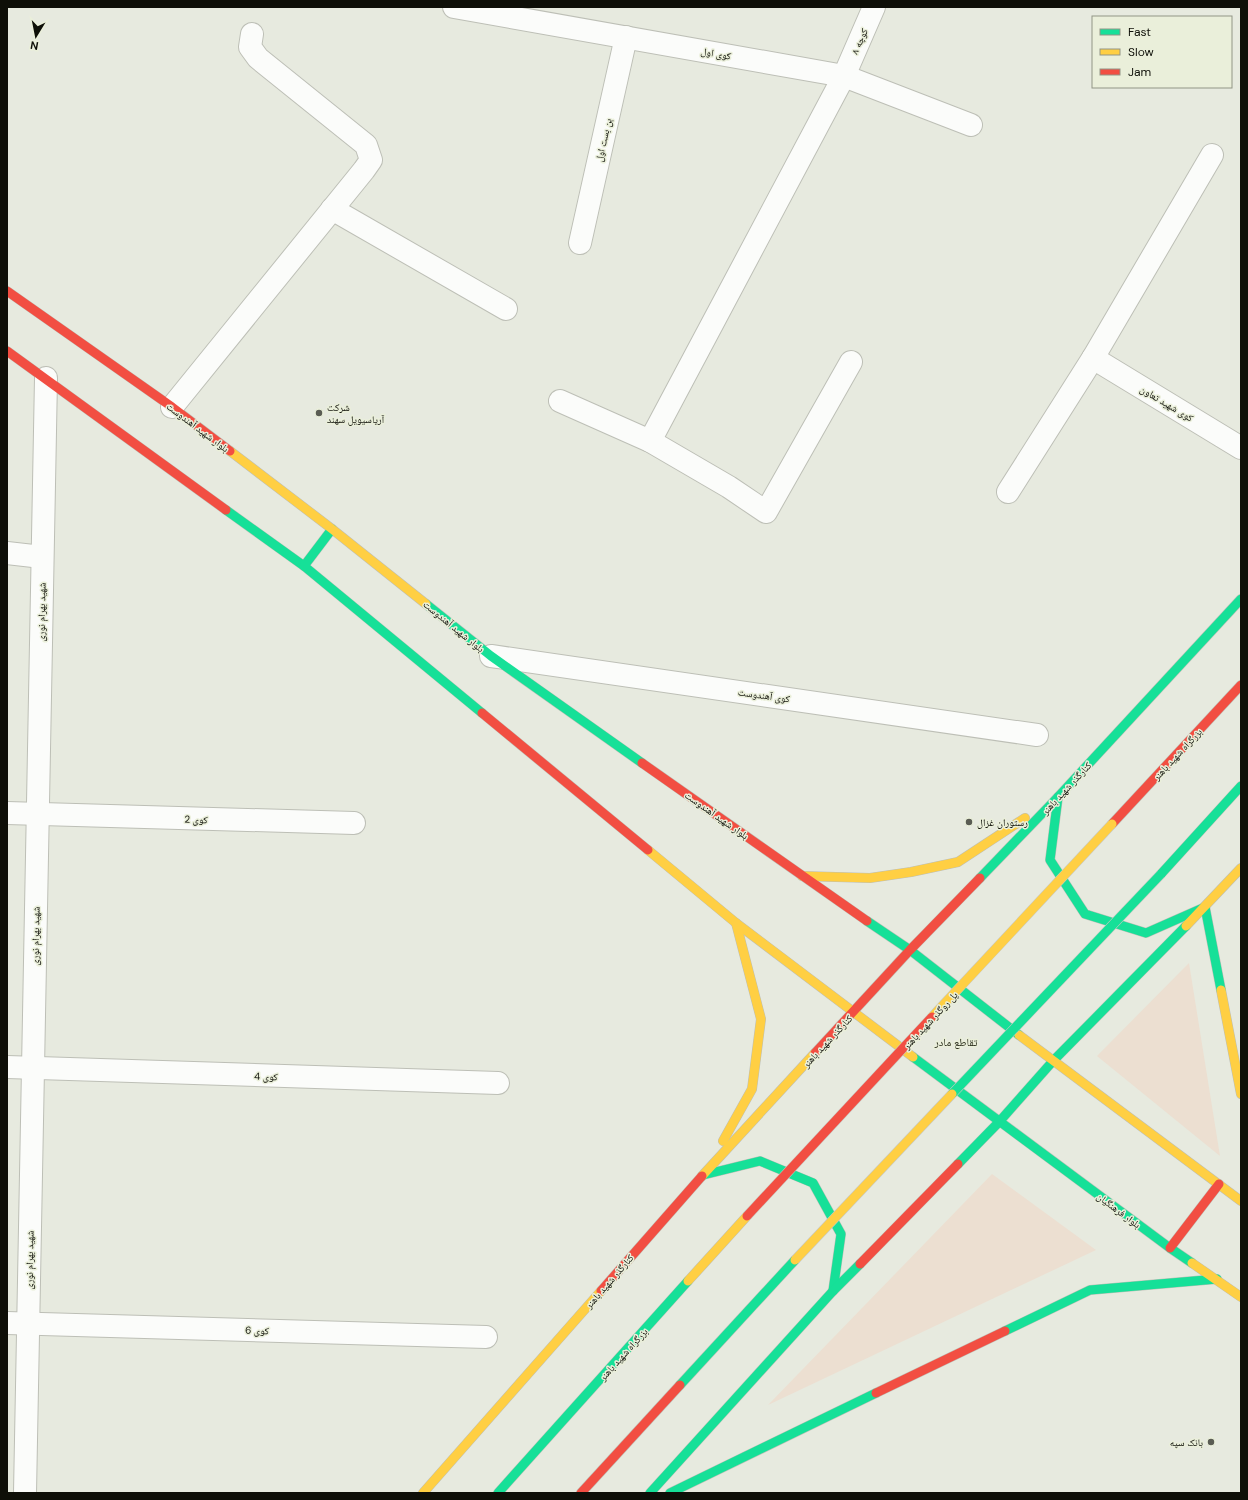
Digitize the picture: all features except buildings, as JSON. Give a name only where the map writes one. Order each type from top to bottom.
[{"type":"main road","name":"بلوار شهید آهندوست","points":[[7,290],[172,407],[332,529],[491,656],[802,876],[910,950],[1053,1061]]},
{"type":"main road","points":[[7,351],[304,566],[736,923],[854,1011]]},
{"type":"main road","points":[[304,566],[332,529]]},
{"type":"main road","name":"کنارگذر شهید باهنر","points":[[423,1493],[703,1175],[910,950],[1058,797],[1241,599]]},
{"type":"main road","name":"بزرگراه شهید باهنر","points":[[1112,824],[1241,685]]},
{"type":"main road","points":[[581,1493],[795,1260],[1161,874],[1241,786]]},
{"type":"main road","points":[[802,876],[870,878],[911,872],[958,862],[1058,797]]},
{"type":"main road","points":[[1058,797],[1050,860],[1085,914],[1146,933],[1205,907]]},
{"type":"main road","name":"پل روگذر شهید باهنر","points":[[747,1216],[1112,824]]},
{"type":"main road","points":[[650,1493],[833,1291],[999,1122],[1053,1061],[1205,907],[1241,868]]},
{"type":"main road","points":[[1205,907],[1241,1094]]},
{"type":"main road","points":[[703,1175],[752,1089],[761,1019],[736,923]]},
{"type":"main road","name":"بلوار فرهنگیان","points":[[854,1011],[999,1122],[1170,1248],[1241,1297]]},
{"type":"main road","points":[[1053,1061],[1241,1201]]},
{"type":"main road","points":[[703,1175],[760,1161],[813,1183],[842,1234],[833,1291]]},
{"type":"main road","points":[[1170,1248],[1219,1184]]},
{"type":"main road","name":"بزرگراه شهید باهنر","points":[[498,1493],[747,1216]]},
{"type":"main road","points":[[670,1493],[1090,1290],[1217,1279]]},
{"type":"street","name":"کوی اول","points":[[454,7],[506,11],[626,37],[844,76],[971,125]]},
{"type":"street","name":"کوچه ۸","points":[[650,441],[844,76],[874,7]]},
{"type":"street","points":[[172,407],[371,160],[366,145],[258,58],[250,47],[252,34]]},
{"type":"street","name":"بن بست اول","points":[[580,243],[626,37]]},
{"type":"street","points":[[1008,492],[1093,358],[1212,155]]},
{"type":"street","points":[[332,208],[506,309]]},
{"type":"street","name":"کوی شهید تعاون","points":[[1093,358],[1241,448]]},
{"type":"street","points":[[560,401],[650,441],[729,487],[766,512],[851,362]]},
{"type":"street","name":"شهید بهرام نوری","points":[[25,1493],[18,1323],[33,1068],[46,378]]},
{"type":"street","points":[[7,554],[42,557]]},
{"type":"street","name":"کوی آهندوست","points":[[491,656],[1037,735]]},
{"type":"street","name":"کوی 2","points":[[7,812],[354,823]]},
{"type":"street","name":"کوی 4","points":[[7,1067],[498,1083]]},
{"type":"street","name":"کوی 6","points":[[18,1323],[486,1337]]},
{"type":"shaded area","points":[[1189,963],[1220,1156],[1097,1056]]},
{"type":"shaded area","points":[[992,1174],[1096,1250],[768,1405]]},
{"type":"traffic: fast","points":[[226,510],[304,566],[482,713]]},
{"type":"traffic: fast","points":[[304,566],[332,529]]},
{"type":"traffic: fast","points":[[980,878],[1058,797],[1241,599]]},
{"type":"traffic: fast","points":[[426,604],[491,656],[642,763]]},
{"type":"traffic: fast","points":[[1161,874],[1241,786]]},
{"type":"traffic: fast","points":[[1058,797],[1050,860],[1085,914],[1146,933],[1205,907],[1221,990]]},
{"type":"traffic: fast","points":[[952,1094],[1161,874]]},
{"type":"traffic: fast","points":[[867,921],[910,950],[1019,1035]]},
{"type":"traffic: fast","points":[[958,1164],[999,1122],[1053,1061],[1186,926]]},
{"type":"traffic: fast","points":[[913,1057],[1192,1263]]},
{"type":"traffic: fast","points":[[703,1175],[760,1161],[813,1183],[841,1234],[833,1291]]},
{"type":"traffic: fast","points":[[680,1385],[795,1260]]},
{"type":"traffic: fast","points":[[650,1493],[833,1291],[860,1264]]},
{"type":"traffic: fast","points":[[1005,1331],[1090,1290],[1217,1279]]},
{"type":"traffic: fast","points":[[498,1493],[688,1281]]},
{"type":"traffic: fast","points":[[670,1493],[876,1393]]},
{"type":"traffic: slow","points":[[230,451],[332,529],[426,604]]},
{"type":"traffic: slow","points":[[802,876],[870,878],[911,872],[958,862],[1025,818]]},
{"type":"traffic: slow","points":[[932,1017],[1112,824]]},
{"type":"traffic: slow","points":[[648,850],[736,923],[913,1057]]},
{"type":"traffic: slow","points":[[1186,926],[1241,868]]},
{"type":"traffic: slow","points":[[723,1141],[752,1089],[761,1019],[736,923]]},
{"type":"traffic: slow","points":[[1221,990],[1241,1094]]},
{"type":"traffic: slow","points":[[1019,1035],[1241,1201]]},
{"type":"traffic: slow","points":[[702,1176],[815,1053]]},
{"type":"traffic: slow","points":[[795,1260],[952,1094]]},
{"type":"traffic: slow","points":[[688,1281],[747,1216]]},
{"type":"traffic: slow","points":[[1192,1263],[1241,1297]]},
{"type":"traffic: slow","points":[[423,1493],[601,1291]]},
{"type":"traffic: jam","points":[[7,291],[172,407],[230,451]]},
{"type":"traffic: jam","points":[[7,351],[226,510]]},
{"type":"traffic: jam","points":[[1112,824],[1241,685]]},
{"type":"traffic: jam","points":[[482,713],[648,850]]},
{"type":"traffic: jam","points":[[642,763],[867,921]]},
{"type":"traffic: jam","points":[[815,1053],[910,950],[980,878]]},
{"type":"traffic: jam","points":[[747,1216],[932,1017]]},
{"type":"traffic: jam","points":[[860,1264],[958,1164]]},
{"type":"traffic: jam","points":[[601,1291],[702,1176]]},
{"type":"traffic: jam","points":[[1170,1248],[1219,1184]]},
{"type":"traffic: jam","points":[[876,1393],[1005,1331]]},
{"type":"traffic: jam","points":[[581,1493],[680,1385]]},
{"type":"place","name":"شرکت آریاسیویل سهند","points":[[319,413]]},
{"type":"place","name":"رستوران غزال","points":[[969,822]]},
{"type":"place","name":"بانک سپه","points":[[1211,1442]]},
{"type":"district","name":"تقاطع مادر","points":[[956,1042]]}]
